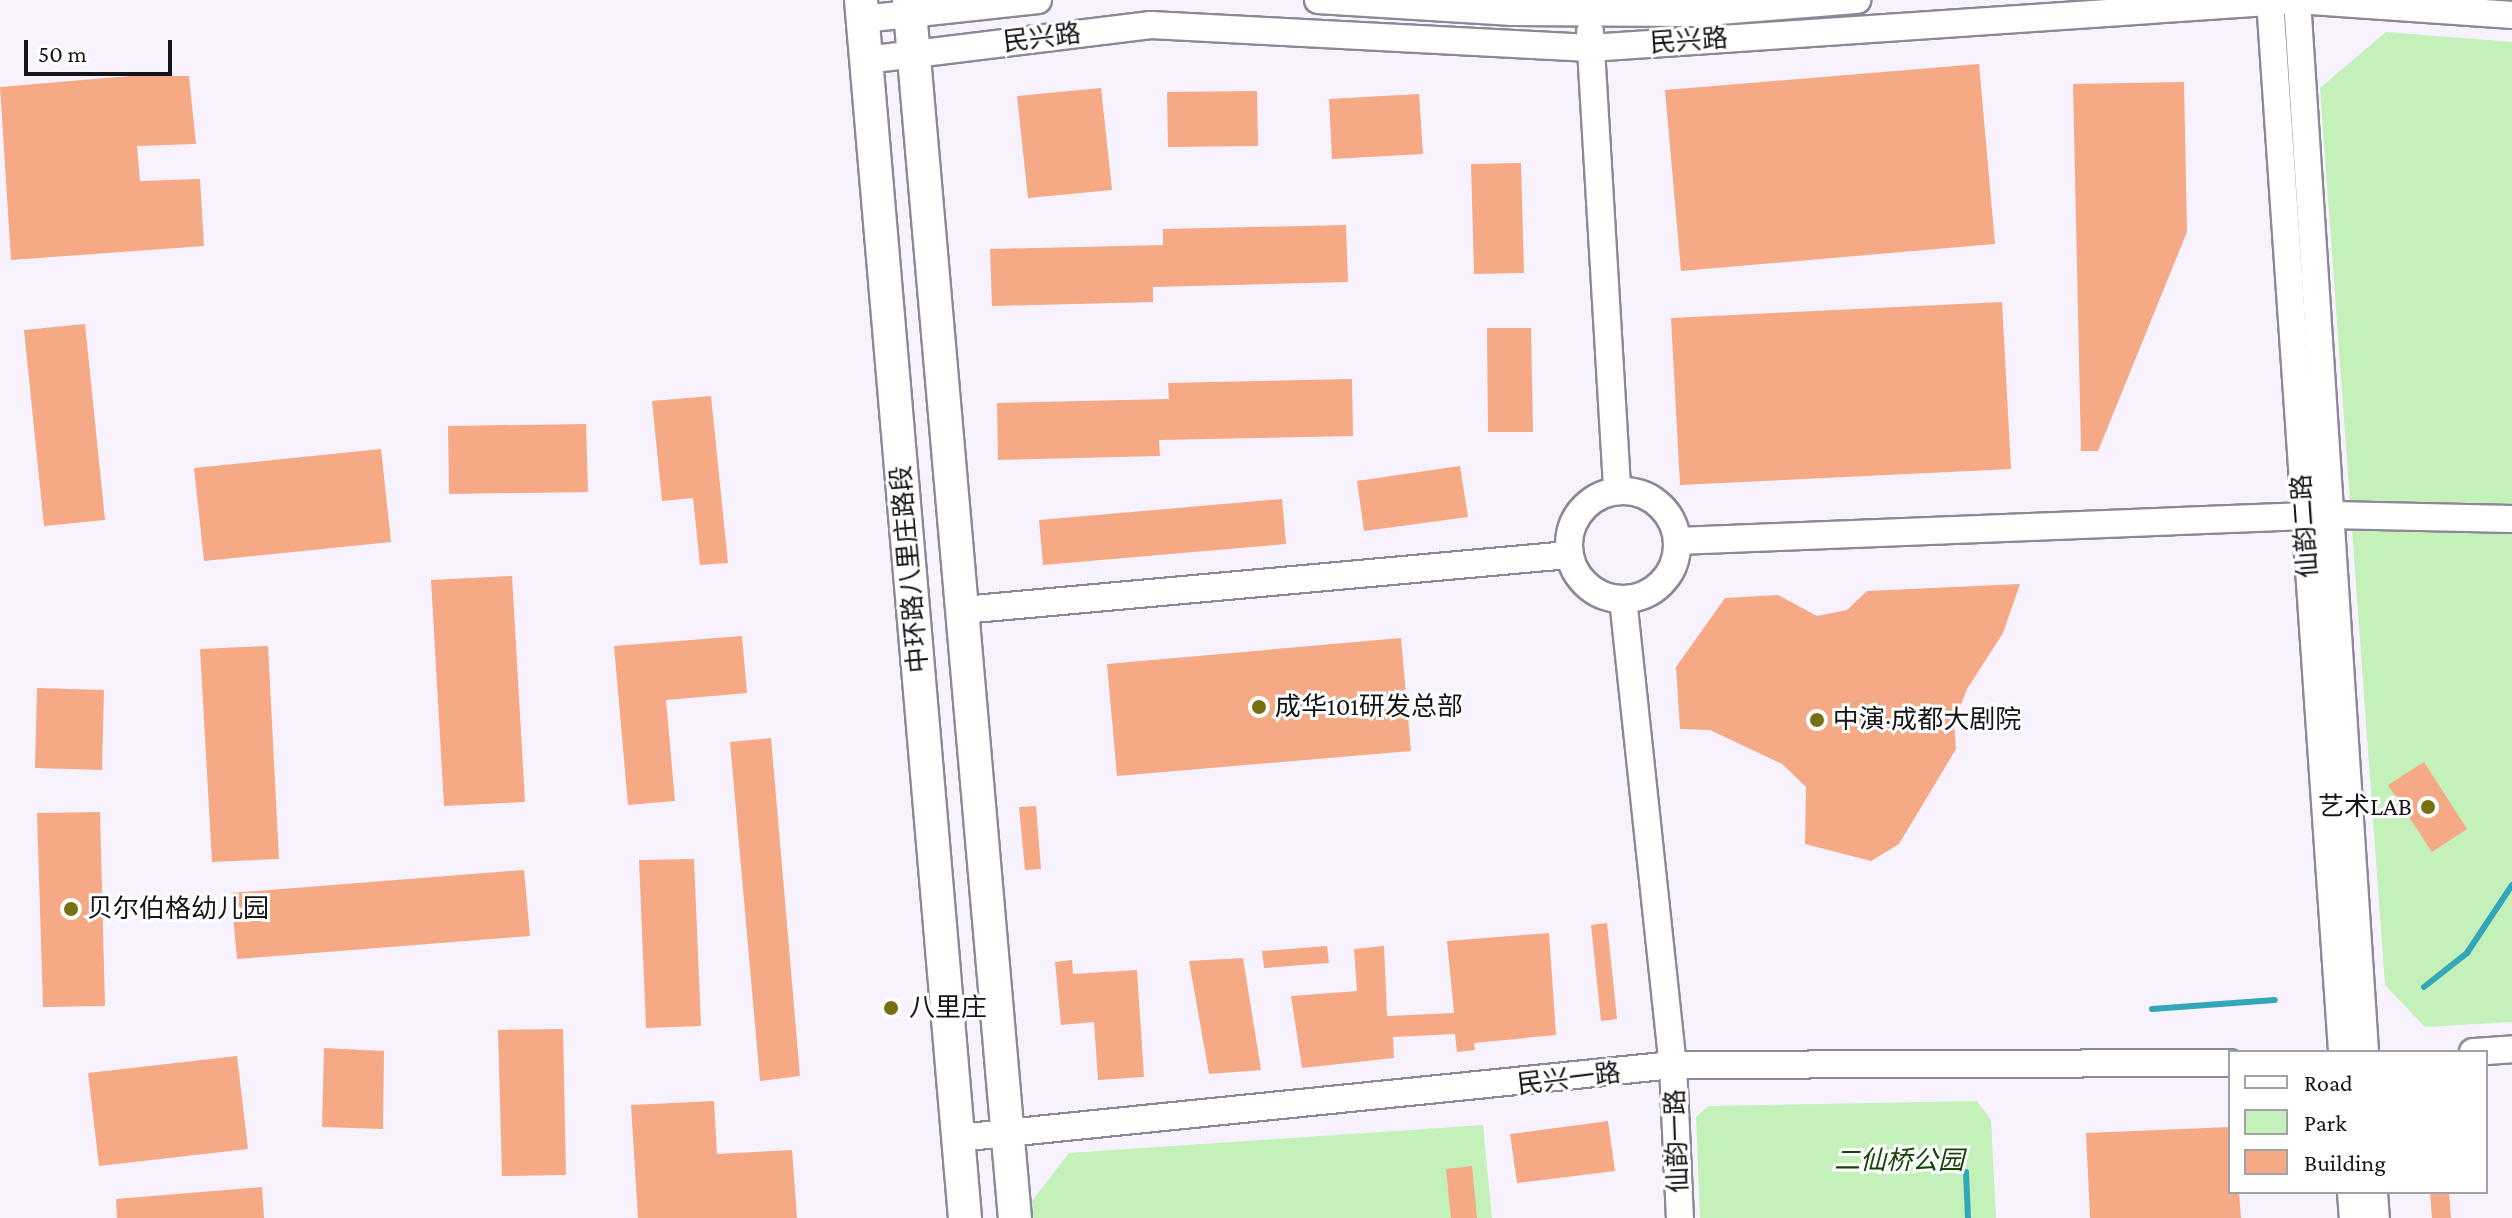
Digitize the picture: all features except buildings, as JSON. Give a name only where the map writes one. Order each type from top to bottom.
[{"type":"main road","name":"中环路八里庄路段","points":[[910,7],[1015,1218]]},
{"type":"main road","name":"中环路八里庄路段","points":[[862,10],[965,1218]]},
{"type":"street","name":"民兴路","points":[[862,10],[1038,0]]},
{"type":"street","name":"民兴路","points":[[1318,0],[1589,6],[1857,0]]},
{"type":"street","name":"民兴路","points":[[866,60],[1151,25],[1590,48],[2297,0],[2512,15]]},
{"type":"street","name":"仙韵二路","points":[[2297,0],[2365,1050]]},
{"type":"street","name":"仙韵二路","points":[[2270,1],[2342,1050]]},
{"type":"street","points":[[1589,6],[1617,491]]},
{"type":"street","points":[[1617,491],[1651,499],[1677,541],[1658,586],[1623,599],[1588,587],[1569,555],[1575,519],[1587,504],[1617,491]]},
{"type":"street","points":[[1677,541],[2331,515],[2512,519]]},
{"type":"street","points":[[963,610],[1569,555]]},
{"type":"street","name":"仙韵一路","points":[[1623,599],[1673,1065],[1680,1218]]},
{"type":"street","points":[[2488,1051],[2512,1049]]},
{"type":"street","name":"民兴一路","points":[[958,1138],[1673,1065],[2228,1063]]},
{"type":"street","points":[[2351,1194],[2353,1218]]},
{"type":"street","points":[[2374,1194],[2376,1218]]},
{"type":"green space","points":[[2386,32],[2512,42],[2512,1022],[2425,1027],[2385,985],[2320,88]]},
{"type":"green space","name":"二仙桥公园","points":[[1977,1101],[1991,1120],[1996,1218],[1700,1218],[1696,1117],[1708,1106]]},
{"type":"green space","points":[[1483,1125],[1492,1218],[1029,1218],[1028,1206],[1069,1153]]},
{"type":"waterway","points":[[2424,987],[2467,953],[2512,885]]},
{"type":"waterway","points":[[2152,1009],[2275,1000]]},
{"type":"waterway","points":[[1966,1172],[1968,1218]]},
{"type":"place","name":"成华101研发总部","points":[[1259,707]]},
{"type":"place","name":"中演·成都大剧院","points":[[1817,720]]},
{"type":"place","name":"艺术LAB","points":[[2428,807]]},
{"type":"place","name":"贝尔伯格幼儿园","points":[[71,909]]},
{"type":"place","name":"八里庄","points":[[891,1008]]}]
